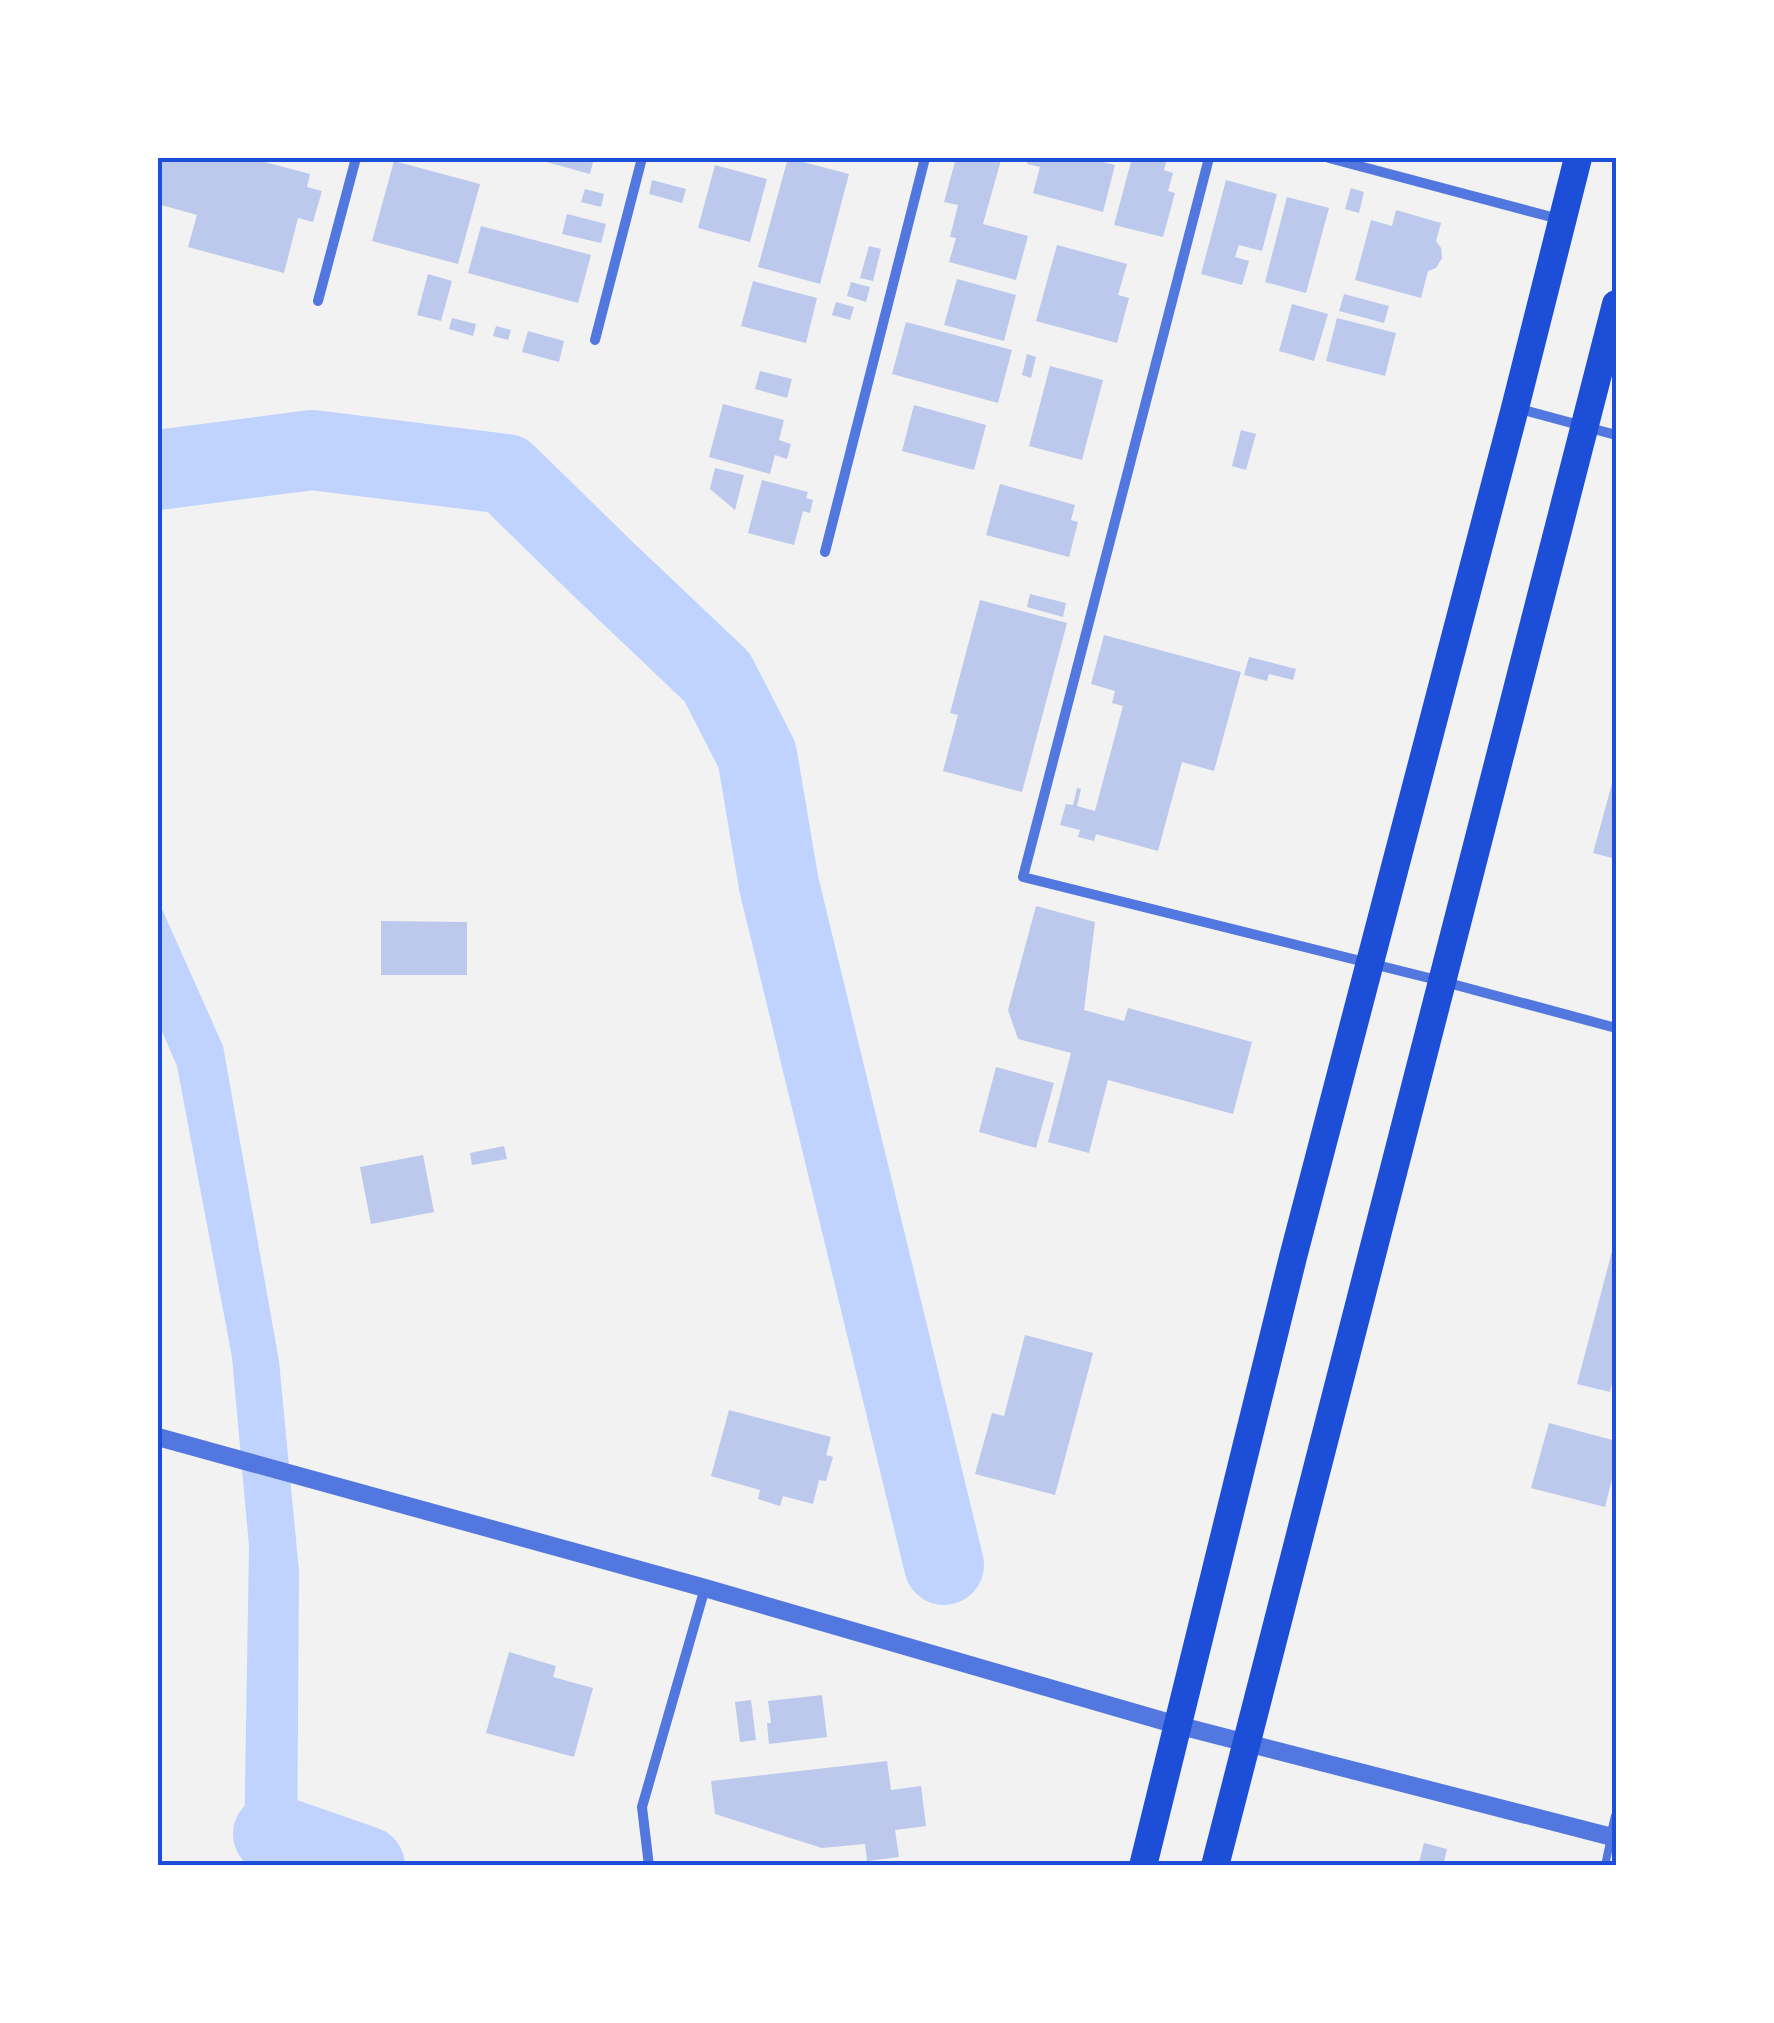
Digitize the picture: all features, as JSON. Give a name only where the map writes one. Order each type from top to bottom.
[{"type":"highway","points":[[1143,1866],[1293,1258],[1578,158]]},
{"type":"highway","points":[[1214,1866],[1616,304]]},
{"type":"street","points":[[318,301],[356,158]]},
{"type":"street","points":[[595,340],[642,158]]},
{"type":"street","points":[[825,552],[926,158]]},
{"type":"street","points":[[1209,158],[1023,877],[1616,1028]]},
{"type":"street","points":[[1328,158],[1562,220]]},
{"type":"street","points":[[1515,408],[1616,434]]},
{"type":"street","points":[[158,1437],[1246,1743],[1614,1837],[1616,1816]]},
{"type":"street","points":[[649,1866],[642,1807],[704,1588]]},
{"type":"lane","points":[[1606,1866],[1614,1837]]},
{"type":"water","points":[[158,900],[223,1046],[279,1361],[299,1571],[297,1865],[286,1865],[244,1849],[249,1546],[232,1357],[177,1066],[158,1022]]},
{"type":"building","points":[[162,158],[250,158],[310,174],[307,187],[322,191],[313,222],[298,218],[284,273],[188,247],[197,215],[158,204]]},
{"type":"building","points":[[532,158],[594,158],[590,174]]},
{"type":"building","points":[[788,158],[849,174],[820,284],[758,267]]},
{"type":"building","points":[[956,158],[1001,160],[983,224],[1028,236],[1016,280],[949,262],[956,238],[950,237],[958,205],[944,202]]},
{"type":"building","points":[[1029,158],[1088,158],[1115,165],[1103,212],[1033,193],[1040,167],[1027,164]]},
{"type":"building","points":[[1132,158],[1167,158],[1164,170],[1173,173],[1168,191],[1175,193],[1163,237],[1114,225]]},
{"type":"building","points":[[394,161],[480,184],[458,264],[372,241]]},
{"type":"building","points":[[715,165],[767,179],[750,242],[698,228]]},
{"type":"building","points":[[652,180],[686,189],[682,203],[649,194]]},
{"type":"building","points":[[1226,180],[1277,194],[1262,251],[1239,245],[1235,257],[1249,261],[1242,285],[1201,274]]},
{"type":"building","points":[[1351,188],[1364,192],[1359,213],[1345,209]]},
{"type":"building","points":[[585,189],[604,194],[601,207],[581,202]]},
{"type":"building","points":[[1287,197],[1329,208],[1306,293],[1265,282]]},
{"type":"building","points":[[1396,210],[1441,223],[1436,241],[1442,258],[1436,268],[1428,271],[1421,298],[1355,280],[1371,220],[1392,226]]},
{"type":"building","points":[[567,214],[606,224],[601,243],[562,234]]},
{"type":"building","points":[[481,226],[591,255],[578,303],[468,273]]},
{"type":"building","points":[[1057,245],[1127,264],[1118,295],[1129,298],[1117,343],[1036,321]]},
{"type":"building","points":[[869,246],[881,249],[873,281],[860,278]]},
{"type":"building","points":[[428,274],[452,281],[441,321],[417,315]]},
{"type":"building","points":[[957,279],[1016,295],[1004,341],[944,325]]},
{"type":"building","points":[[753,281],[817,298],[806,343],[741,326]]},
{"type":"building","points":[[851,282],[870,287],[866,302],[847,296]]},
{"type":"building","points":[[1344,294],[1389,306],[1384,323],[1339,311]]},
{"type":"building","points":[[836,302],[854,307],[850,320],[832,315]]},
{"type":"building","points":[[1292,304],[1328,314],[1314,361],[1279,351]]},
{"type":"building","points":[[452,318],[476,324],[473,336],[449,329]]},
{"type":"building","points":[[1337,318],[1396,333],[1385,376],[1326,361]]},
{"type":"building","points":[[906,322],[1012,350],[998,403],[892,374]]},
{"type":"building","points":[[496,326],[511,330],[508,340],[493,336]]},
{"type":"building","points":[[528,331],[564,341],[559,362],[522,352]]},
{"type":"building","points":[[1027,354],[1036,357],[1031,378],[1022,375]]},
{"type":"building","points":[[1050,366],[1103,380],[1082,460],[1029,446]]},
{"type":"building","points":[[760,371],[792,379],[787,398],[755,389]]},
{"type":"building","points":[[723,404],[784,420],[779,440],[791,444],[787,459],[775,455],[770,474],[709,457]]},
{"type":"building","points":[[914,405],[986,425],[974,470],[902,451]]},
{"type":"building","points":[[1241,430],[1256,434],[1246,470],[1232,466]]},
{"type":"building","points":[[715,468],[744,475],[735,510],[710,489]]},
{"type":"building","points":[[762,480],[808,492],[806,498],[813,500],[810,513],[803,511],[794,545],[748,533]]},
{"type":"building","points":[[1000,484],[1075,505],[1071,520],[1078,522],[1069,557],[986,535]]},
{"type":"building","points":[[1030,594],[1066,603],[1063,617],[1027,607]]},
{"type":"building","points":[[980,600],[1067,623],[1022,792],[943,771],[958,715],[950,713]]},
{"type":"building","points":[[1104,635],[1241,672],[1214,771],[1182,762],[1158,851],[1096,834],[1094,841],[1078,837],[1080,830],[1060,825],[1066,804],[1073,805],[1077,788],[1081,789],[1077,806],[1095,811],[1123,706],[1112,703],[1115,691],[1091,684]]},
{"type":"building","points":[[1249,657],[1296,669],[1293,680],[1269,674],[1267,681],[1244,675]]},
{"type":"building","points":[[1613,780],[1616,781],[1616,859],[1593,853]]},
{"type":"building","points":[[1036,906],[1095,922],[1084,1010],[1124,1021],[1128,1008],[1252,1042],[1233,1114],[1108,1080],[1089,1153],[1048,1142],[1071,1053],[1018,1039],[1008,1010]]},
{"type":"building","points":[[381,921],[467,922],[467,975],[381,975]]},
{"type":"building","points":[[996,1067],[1054,1083],[1036,1148],[979,1132]]},
{"type":"building","points":[[504,1146],[507,1159],[472,1165],[470,1153]]},
{"type":"building","points":[[423,1155],[434,1212],[371,1224],[360,1167]]},
{"type":"building","points":[[1615,1240],[1616,1367],[1610,1392],[1577,1384]]},
{"type":"building","points":[[1025,1335],[1093,1353],[1055,1495],[975,1474],[992,1413],[1004,1416]]},
{"type":"building","points":[[729,1410],[831,1437],[826,1455],[833,1457],[826,1481],[819,1480],[813,1504],[783,1496],[780,1506],[758,1499],[760,1490],[711,1476]]},
{"type":"building","points":[[1549,1423],[1616,1441],[1616,1463],[1605,1507],[1531,1488]]},
{"type":"building","points":[[509,1652],[556,1666],[553,1677],[593,1688],[574,1757],[486,1733]]},
{"type":"building","points":[[822,1695],[827,1737],[769,1744],[768,1701]]},
{"type":"building","points":[[751,1700],[756,1740],[740,1742],[735,1702]]},
{"type":"building","points":[[887,1761],[891,1790],[921,1786],[926,1826],[895,1830],[899,1857],[867,1861],[865,1844],[822,1848],[715,1814],[711,1781]]},
{"type":"building","points":[[1424,1843],[1447,1849],[1443,1866],[1418,1866]]},
{"type":"waterway","points":[[158,470],[312,450],[506,474],[717,677],[757,755],[779,885],[944,1565]]},
{"type":"waterway","points":[[273,1834],[365,1866]]}]
